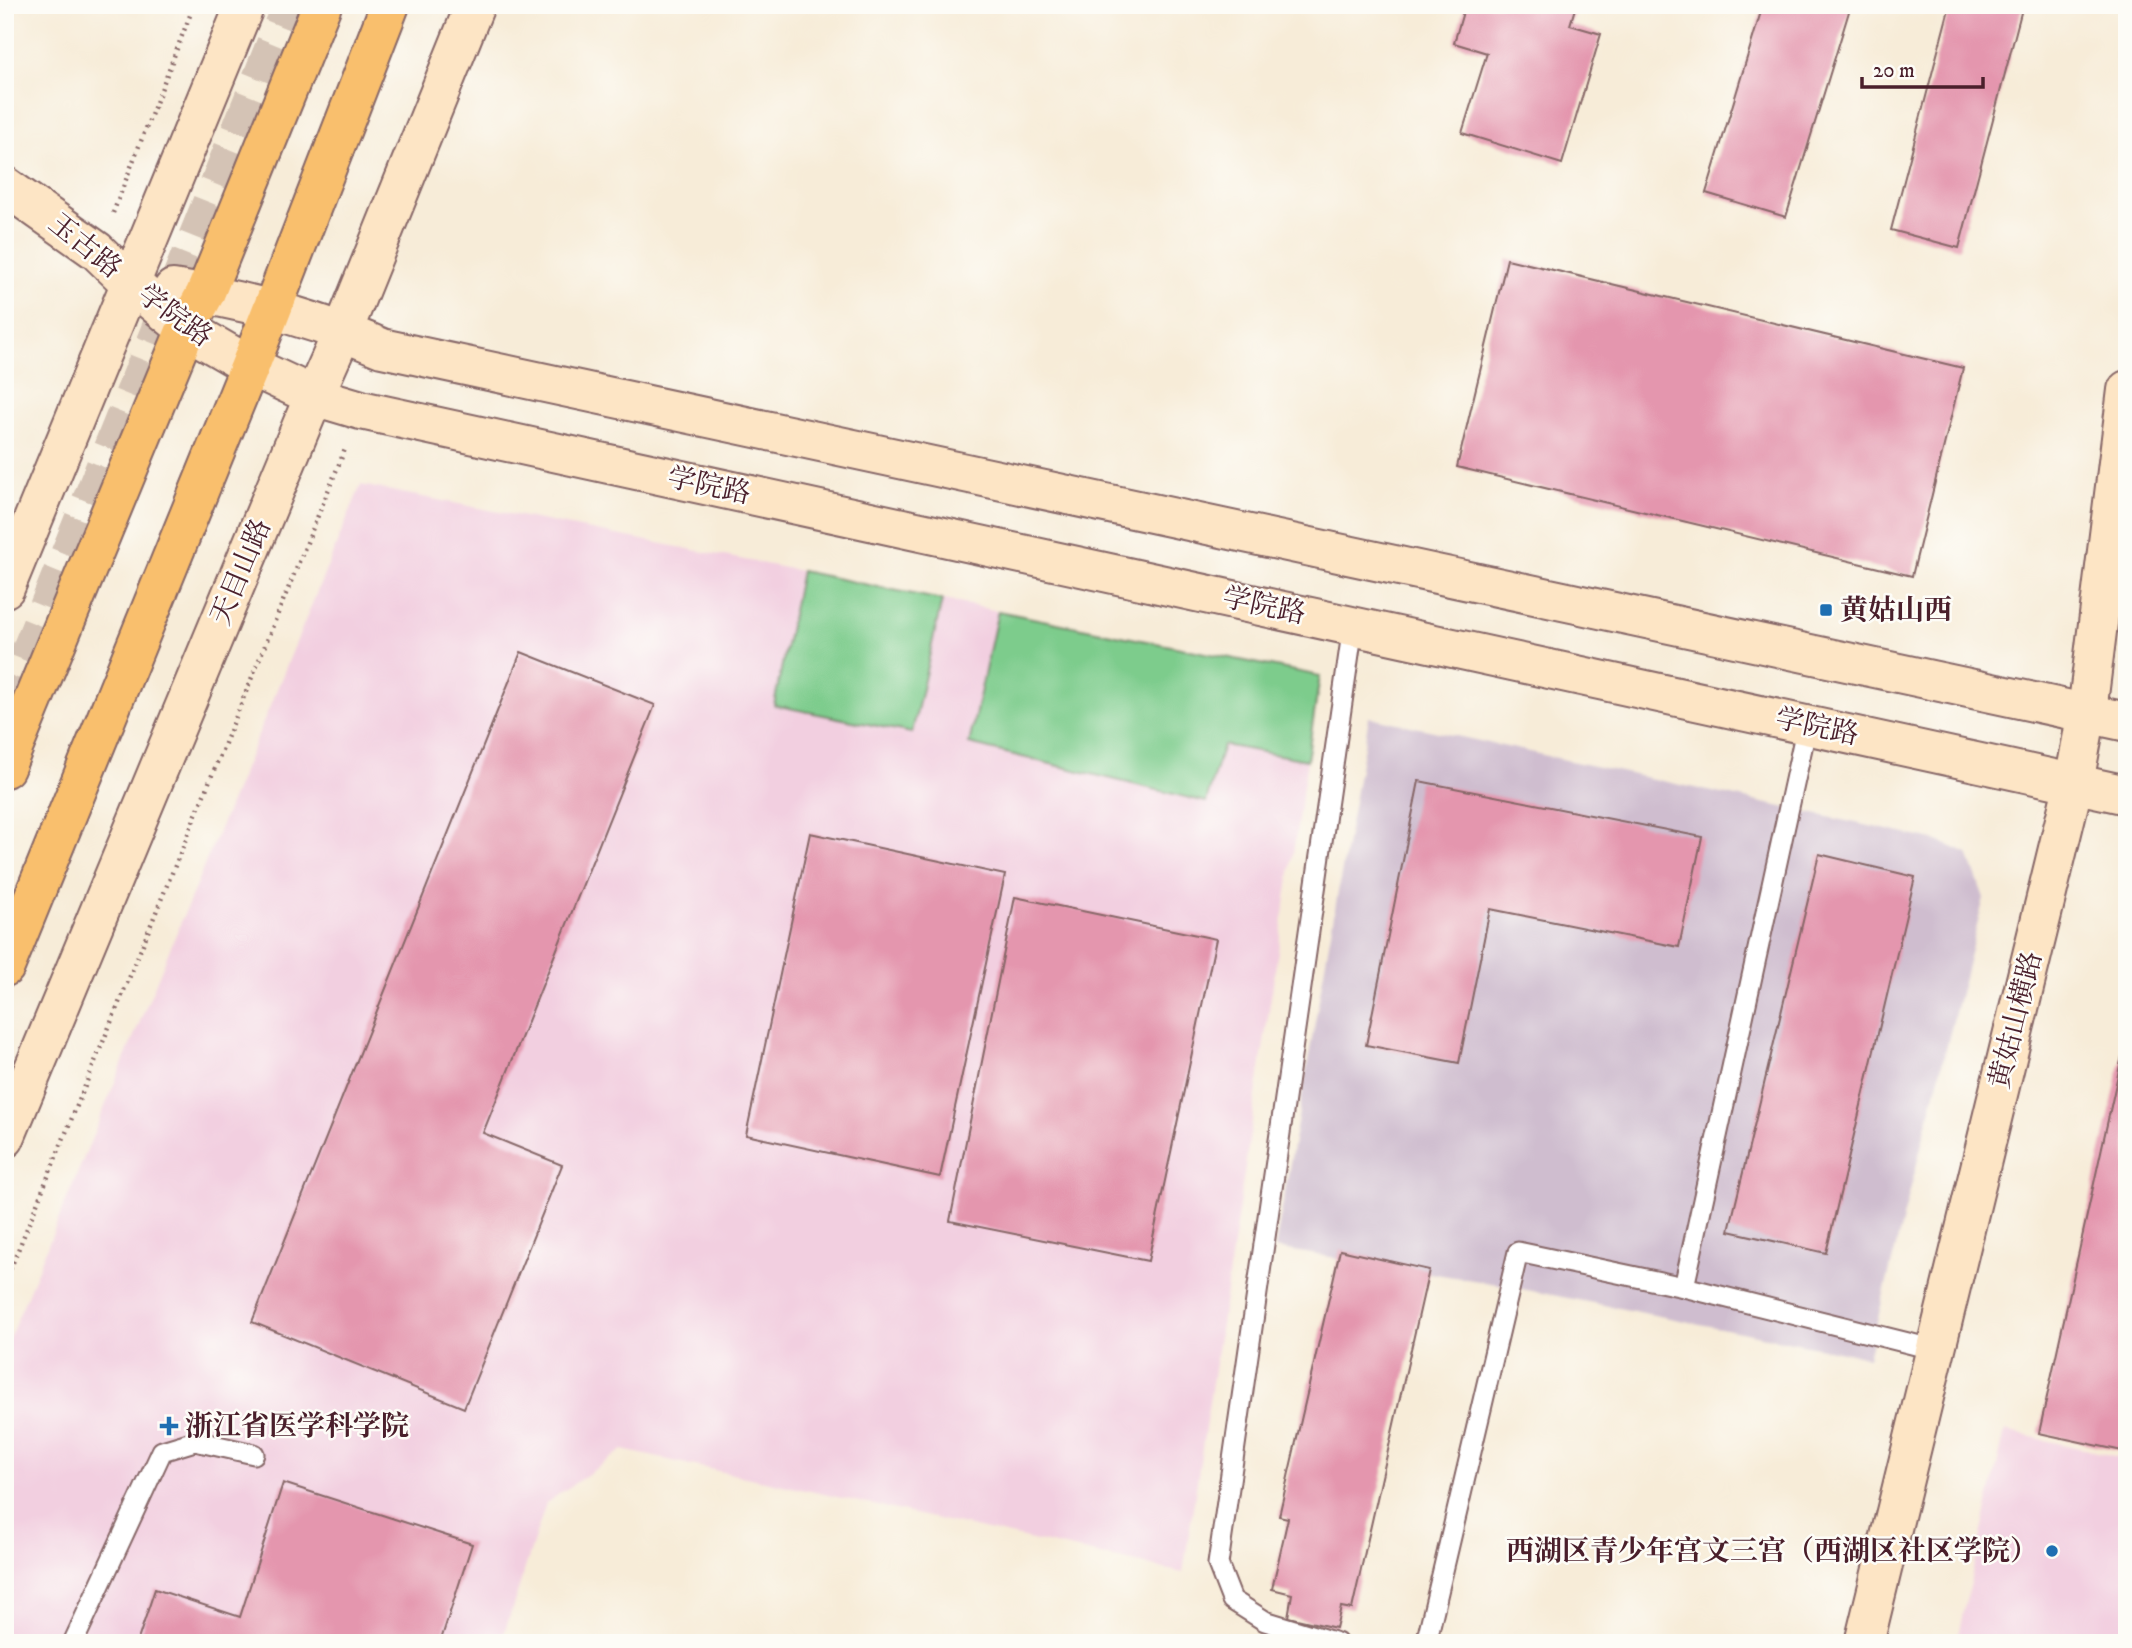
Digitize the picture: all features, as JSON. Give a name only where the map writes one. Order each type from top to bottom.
[{"type":"main road","points":[[5,588],[245,5]]},
{"type":"main road","points":[[5,768],[187,329],[205,294],[322,5]]},
{"type":"main road","points":[[5,967],[250,366],[390,5]]},
{"type":"main road","name":"天目山路","points":[[5,1138],[343,331],[475,5]]},
{"type":"main road","name":"玉古路","points":[[5,186],[97,251],[130,283]]},
{"type":"main road","name":"学院路","points":[[130,283],[205,294],[270,310],[343,331],[382,348],[2127,722]]},
{"type":"main road","name":"学院路","points":[[130,283],[187,329],[250,366],[314,396],[361,410],[2127,795]]},
{"type":"main road","name":"黄姑山横路","points":[[1864,1643],[2074,783],[2087,712],[2127,390]]},
{"type":"lane","points":[[1337,1643],[1265,1621],[1232,1600],[1218,1564],[1353,626]]},
{"type":"lane","points":[[1684,1287],[1807,725]]},
{"type":"lane","points":[[1426,1643],[1518,1252],[1684,1287],[1936,1350]]},
{"type":"lane","points":[[73,1643],[162,1451],[195,1441],[254,1454]]},
{"type":"path","points":[[5,1282],[361,410]]},
{"type":"shaded area","points":[[361,485],[1320,676],[1183,1573],[623,1450],[546,1503],[501,1643],[5,1643],[5,1349]]},
{"type":"shaded area","points":[[1369,717],[1938,841],[1968,854],[1984,898],[1868,1357],[1491,1283],[1275,1248]]},
{"type":"shaded area","name":"西湖区青少年宫文三宫（西湖区社区学院）","points":[[2005,1431],[2127,1459],[2127,1643],[1956,1643]]},
{"type":"green space","points":[[801,571],[942,600],[912,733],[774,705]]},
{"type":"green space","points":[[998,611],[1320,676],[1307,760],[1223,745],[1206,802],[969,744]]},
{"type":"building","points":[[1465,5],[1576,5],[1570,25],[1601,34],[1562,164],[1462,133],[1487,53],[1454,43]]},
{"type":"building","points":[[1763,5],[1851,5],[1786,217],[1706,193]]},
{"type":"building","points":[[1950,5],[2023,5],[1959,248],[1891,230]]},
{"type":"building","points":[[1507,259],[1963,368],[1912,576],[1457,467]]},
{"type":"building","points":[[521,652],[655,705],[483,1133],[562,1165],[464,1408],[252,1322]]},
{"type":"building","points":[[1419,781],[1702,837],[1679,947],[1490,909],[1459,1063],[1366,1045]]},
{"type":"building","points":[[810,833],[1005,875],[940,1177],[746,1135]]},
{"type":"building","points":[[1819,854],[1915,877],[1826,1253],[1729,1231]]},
{"type":"building","points":[[1015,897],[1216,939],[1148,1261],[950,1221]]},
{"type":"building","points":[[2127,1038],[2127,1452],[2039,1433]]},
{"type":"building","points":[[1340,1250],[1429,1270],[1352,1609],[1341,1607],[1336,1628],[1288,1617],[1292,1594],[1272,1589],[1288,1518],[1279,1516]]},
{"type":"building","points":[[283,1483],[472,1544],[440,1643],[137,1643],[155,1589],[240,1617]]},
{"type":"tunnel","points":[[5,714],[291,5]]},
{"type":"place","name":"黄姑山西","points":[[1826,610]]},
{"type":"place","name":"浙江省医学科学院","points":[[169,1426]]},
{"type":"place","name":"西湖区青少年宫文三宫（西湖区社区学院）","points":[[2052,1551]]}]
